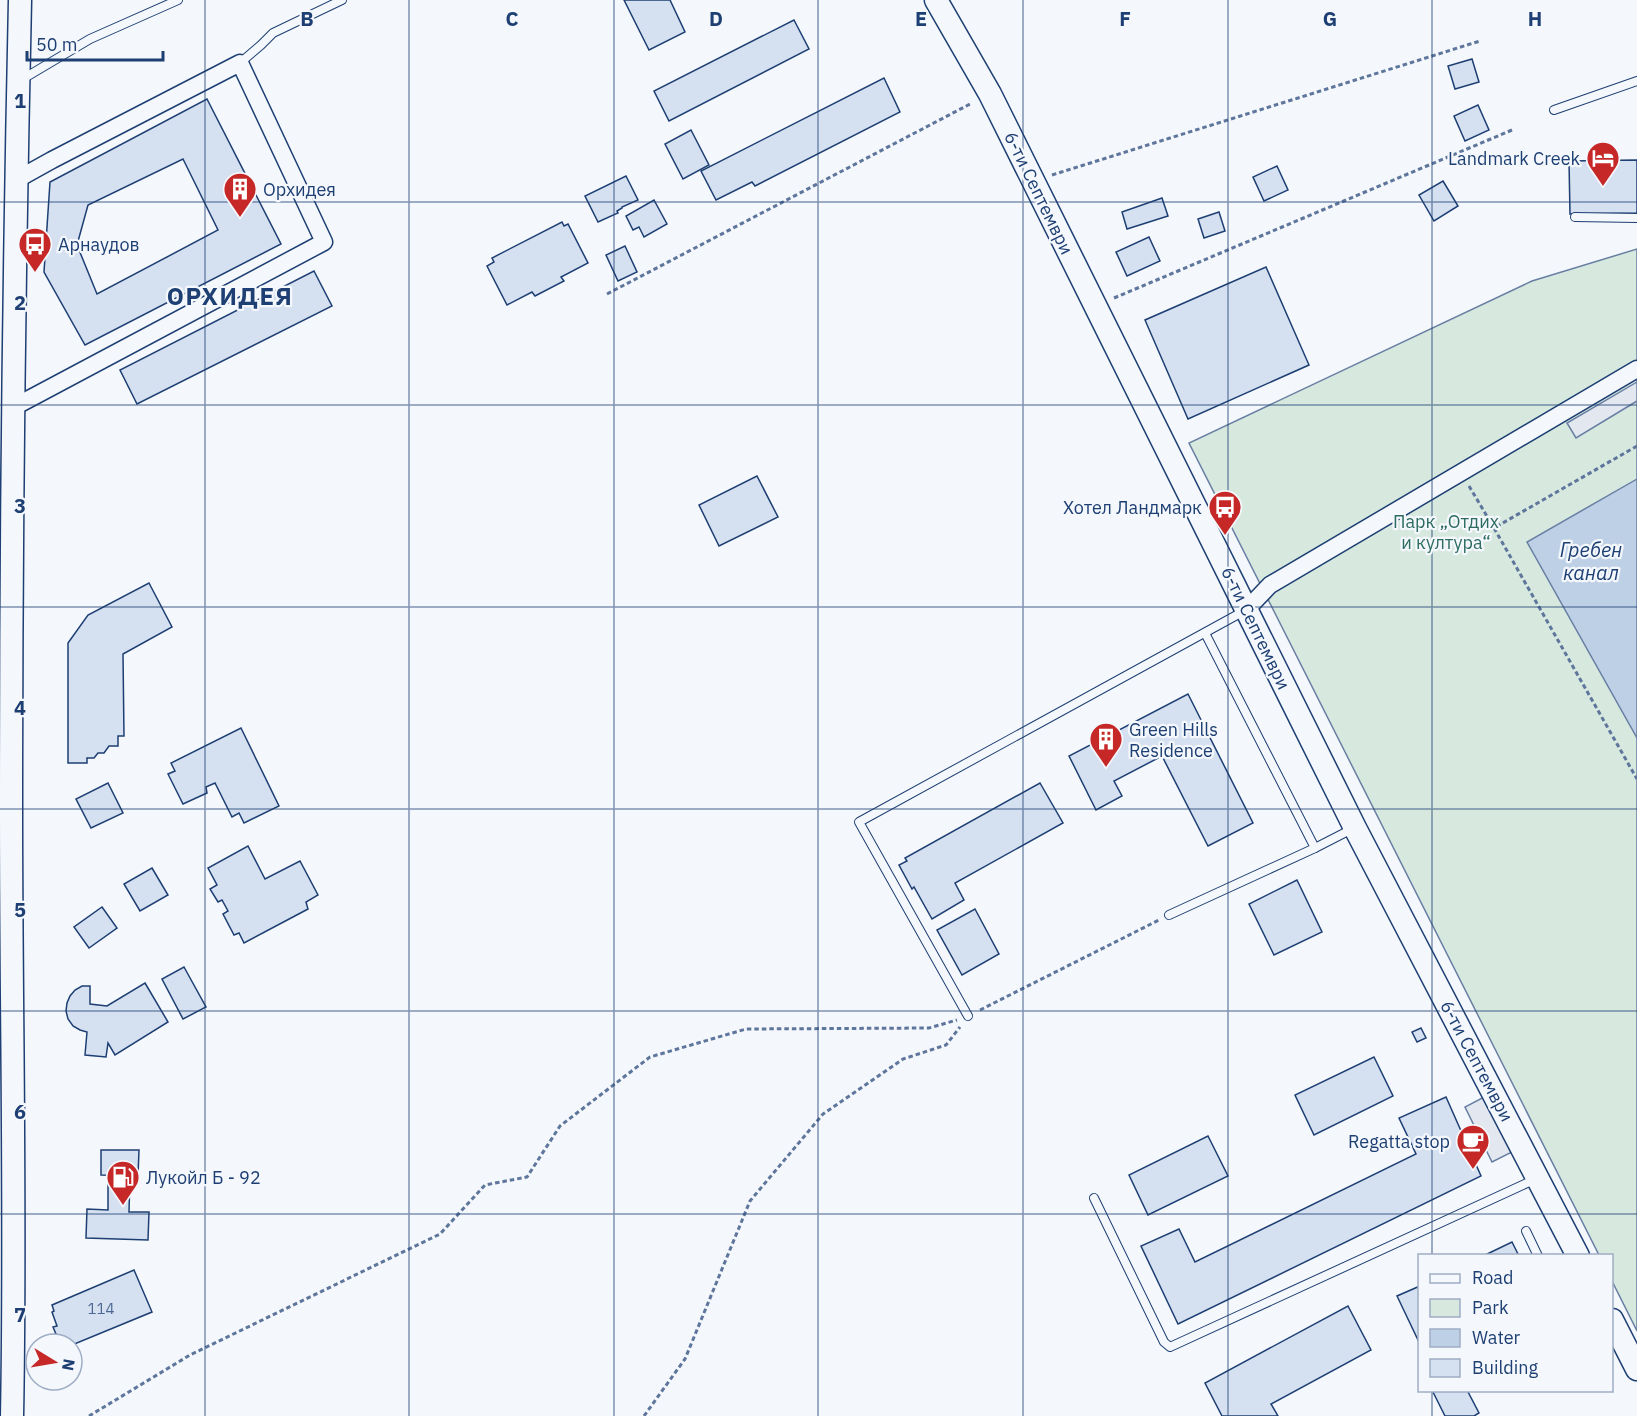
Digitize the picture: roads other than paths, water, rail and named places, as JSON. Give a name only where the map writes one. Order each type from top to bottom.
[{"type":"street","points":[[12,1416],[14,1309],[6,1110],[6,606],[11,445],[12,182],[20,0]]},
{"type":"street","name":"6-ти Септември","points":[[936,0],[990,94],[1355,828],[1577,1254]]},
{"type":"street","points":[[11,407],[324,242],[240,63],[12,182]]},
{"type":"street","points":[[1246,610],[1270,585],[1637,369]]},
{"type":"street","points":[[1613,1324],[1637,1369]]},
{"type":"lane","points":[[18,81],[90,39],[178,0]]},
{"type":"lane","points":[[240,63],[273,33],[342,0]]},
{"type":"lane","points":[[1554,110],[1637,81]]},
{"type":"lane","points":[[1575,217],[1637,218]]},
{"type":"lane","points":[[968,1016],[859,822],[1246,610]]},
{"type":"lane","points":[[1205,633],[1315,848]]},
{"type":"lane","points":[[1169,915],[1355,828]]},
{"type":"lane","points":[[1094,1198],[1164,1342],[1170,1347],[1538,1178]]},
{"type":"lane","points":[[1526,1231],[1537,1254]]},
{"type":"water","name":"Гребен канал","points":[[1637,479],[1637,738],[1527,542]]},
{"type":"place","name":"Landmark Creek","points":[[1603,187]]},
{"type":"place","name":"Орхидея","points":[[240,218]]},
{"type":"place","name":"Арнаудов","points":[[35,273]]},
{"type":"place","name":"Хотел Ландмарк","points":[[1225,536]]},
{"type":"place","name":"Green Hills Residence","points":[[1106,768]]},
{"type":"place","name":"Regatta stop","points":[[1473,1170]]},
{"type":"place","name":"Лукойл Б - 92","points":[[123,1206]]},
{"type":"district","name":"ОРХИДЕЯ","points":[[230,296]]},
{"type":"park label","name":"Парк „Отдих и култура“","points":[[1446,531]]}]
